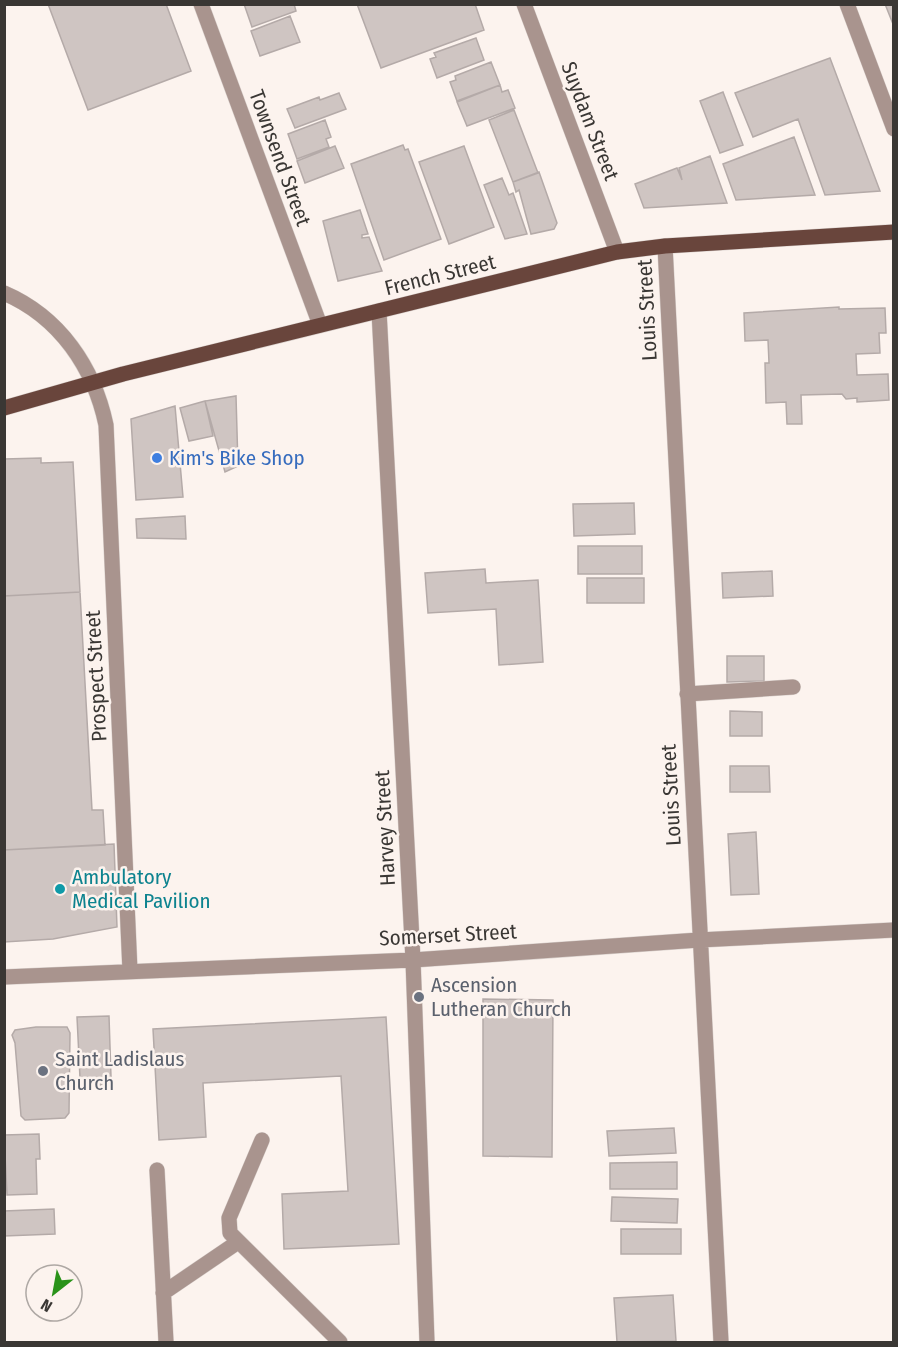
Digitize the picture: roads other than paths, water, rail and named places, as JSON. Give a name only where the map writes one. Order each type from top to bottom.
[{"type":"main road","name":"French Street","points":[[4,408],[92,382],[617,252],[665,246],[894,232]]},
{"type":"street","name":"Townsend Street","points":[[201,4],[320,325]]},
{"type":"street","name":"Suydam Street","points":[[524,4],[617,252]]},
{"type":"street","points":[[847,4],[894,129]]},
{"type":"street","name":"Louis Street","points":[[665,246],[721,1342]]},
{"type":"street","name":"Prospect Street","points":[[4,292],[27,306],[67,339],[83,361],[101,402],[106,425],[130,971]]},
{"type":"street","name":"Harvey Street","points":[[379,311],[413,960],[427,1342]]},
{"type":"street","points":[[687,694],[793,687]]},
{"type":"street","name":"Somerset Street","points":[[4,977],[413,960],[699,940],[894,930]]},
{"type":"street","points":[[262,1140],[229,1218],[230,1233],[333,1341]]},
{"type":"street","points":[[157,1170],[166,1342]]},
{"type":"street","points":[[163,1293],[238,1242]]},
{"type":"place","name":"Kim's Bike Shop","points":[[157,458]]},
{"type":"place","name":"Ambulatory Medical Pavilion","points":[[60,889]]},
{"type":"place","name":"Ascension Lutheran Church","points":[[419,997]]},
{"type":"place","name":"Saint Ladislaus Church","points":[[43,1071]]}]
